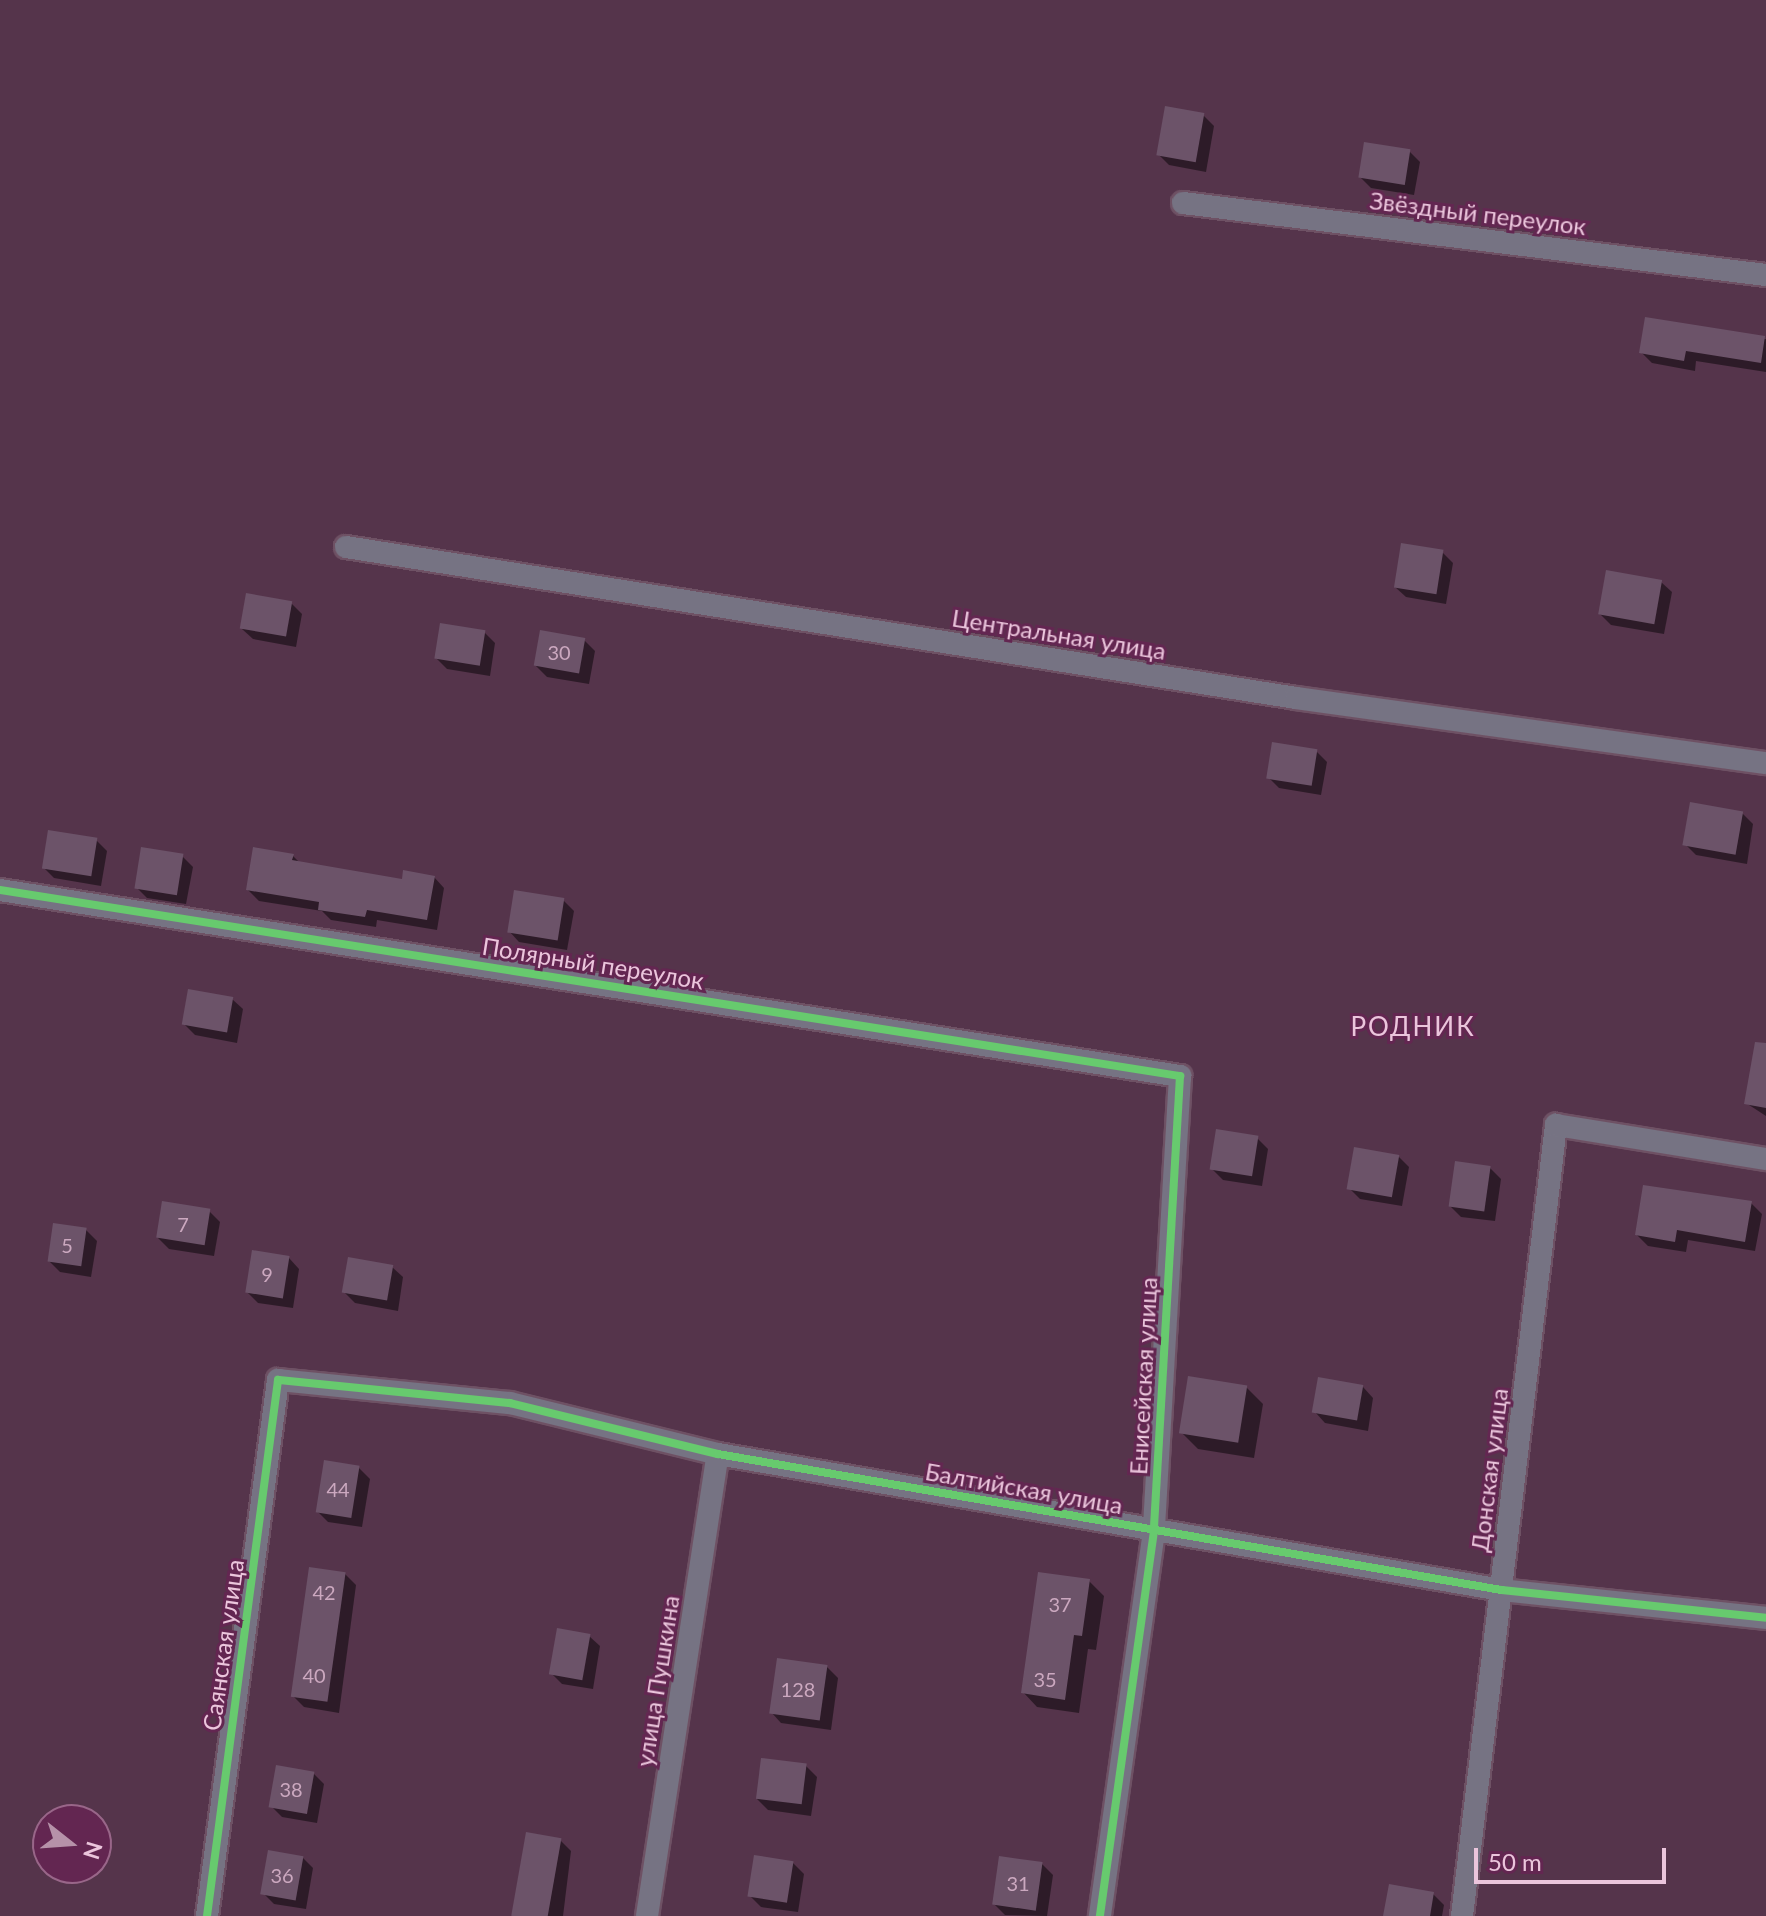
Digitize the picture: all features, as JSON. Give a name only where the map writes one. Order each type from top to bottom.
[{"type":"street","name":"Звёздный переулок","points":[[1183,203],[1766,275]]},
{"type":"street","name":"Центральная улица","points":[[346,547],[1296,698],[1766,763]]},
{"type":"street","name":"Полярный переулок","points":[[0,890],[1180,1076]]},
{"type":"street","name":"Енисейская улица","points":[[1100,1916],[1154,1531],[1180,1076]]},
{"type":"street","name":"Донская улица","points":[[1462,1916],[1556,1125],[1766,1159]]},
{"type":"street","name":"Балтийская улица","points":[[278,1380],[510,1403],[718,1454],[1501,1590],[1766,1618]]},
{"type":"street","name":"Саянская улица","points":[[207,1916],[278,1380]]},
{"type":"street","name":"улица Пушкина","points":[[647,1916],[718,1454]]},
{"type":"building","points":[[1165,106],[1204,113],[1196,162],[1156,155]]},
{"type":"building","points":[[1364,142],[1410,149],[1405,185],[1358,178]]},
{"type":"building","points":[[1645,317],[1765,336],[1761,363],[1686,351],[1684,361],[1639,353]]},
{"type":"building","points":[[1401,543],[1443,550],[1436,594],[1394,587]]},
{"type":"building","points":[[1606,570],[1662,580],[1654,624],[1598,614]]},
{"type":"building","points":[[246,593],[292,601],[286,637],[240,628]]},
{"type":"building","points":[[440,623],[485,630],[480,666],[434,659]]},
{"type":"building","points":[[540,630],[585,638],[579,673],[534,665]]},
{"type":"building","points":[[1272,742],[1317,749],[1312,786],[1266,779]]},
{"type":"building","points":[[1690,802],[1743,811],[1736,855],[1682,845]]},
{"type":"building","points":[[48,830],[97,838],[91,876],[42,869]]},
{"type":"building","points":[[141,847],[183,854],[177,895],[134,888]]},
{"type":"building","points":[[253,847],[294,854],[292,860],[402,879],[403,870],[435,876],[427,920],[367,910],[365,917],[318,910],[319,902],[246,890]]},
{"type":"building","points":[[514,890],[564,898],[558,940],[507,932]]},
{"type":"building","points":[[188,989],[233,997],[227,1032],[182,1024]]},
{"type":"building","points":[[1755,1042],[1766,1043],[1766,1108],[1744,1104]]},
{"type":"building","points":[[1216,1129],[1258,1136],[1252,1176],[1210,1169]]},
{"type":"building","points":[[1354,1147],[1399,1155],[1392,1197],[1347,1189]]},
{"type":"building","points":[[1455,1161],[1491,1166],[1484,1212],[1449,1207]]},
{"type":"building","points":[[1643,1185],[1752,1201],[1745,1242],[1677,1230],[1675,1242],[1635,1235]]},
{"type":"building","points":[[162,1201],[210,1209],[205,1245],[156,1238]]},
{"type":"building","points":[[53,1223],[87,1228],[81,1266],[48,1262]]},
{"type":"building","points":[[252,1250],[290,1256],[283,1298],[245,1292]]},
{"type":"building","points":[[348,1257],[393,1265],[387,1300],[342,1292]]},
{"type":"building","points":[[1188,1376],[1247,1385],[1238,1443],[1179,1433]]},
{"type":"building","points":[[1318,1377],[1363,1385],[1357,1420],[1312,1412]]},
{"type":"building","points":[[324,1460],[360,1466],[351,1518],[316,1512]]},
{"type":"building","points":[[309,1567],[346,1572],[327,1702],[291,1697]]},
{"type":"building","points":[[1038,1572],[1090,1579],[1082,1636],[1074,1635],[1065,1700],[1021,1693]]},
{"type":"building","points":[[557,1628],[590,1634],[582,1680],[549,1674]]},
{"type":"building","points":[[777,1658],[828,1665],[820,1721],[769,1713]]},
{"type":"building","points":[[761,1758],[807,1764],[802,1804],[756,1799]]},
{"type":"building","points":[[276,1765],[314,1772],[307,1814],[269,1807]]},
{"type":"building","points":[[526,1832],[561,1838],[548,1916],[511,1916]]},
{"type":"building","points":[[268,1850],[303,1856],[296,1901],[260,1894]]},
{"type":"building","points":[[754,1855],[794,1861],[787,1903],[747,1896]]},
{"type":"building","points":[[999,1856],[1043,1862],[1036,1911],[992,1905]]},
{"type":"building","points":[[1389,1884],[1434,1892],[1430,1916],[1383,1916]]},
{"type":"cycle path","points":[[0,890],[1180,1076],[1154,1531],[1100,1916]]},
{"type":"cycle path","points":[[207,1916],[278,1380],[510,1403],[718,1454],[1501,1590],[1766,1618]]},
{"type":"district","name":"РОДНИК","points":[[1413,1027]]}]
